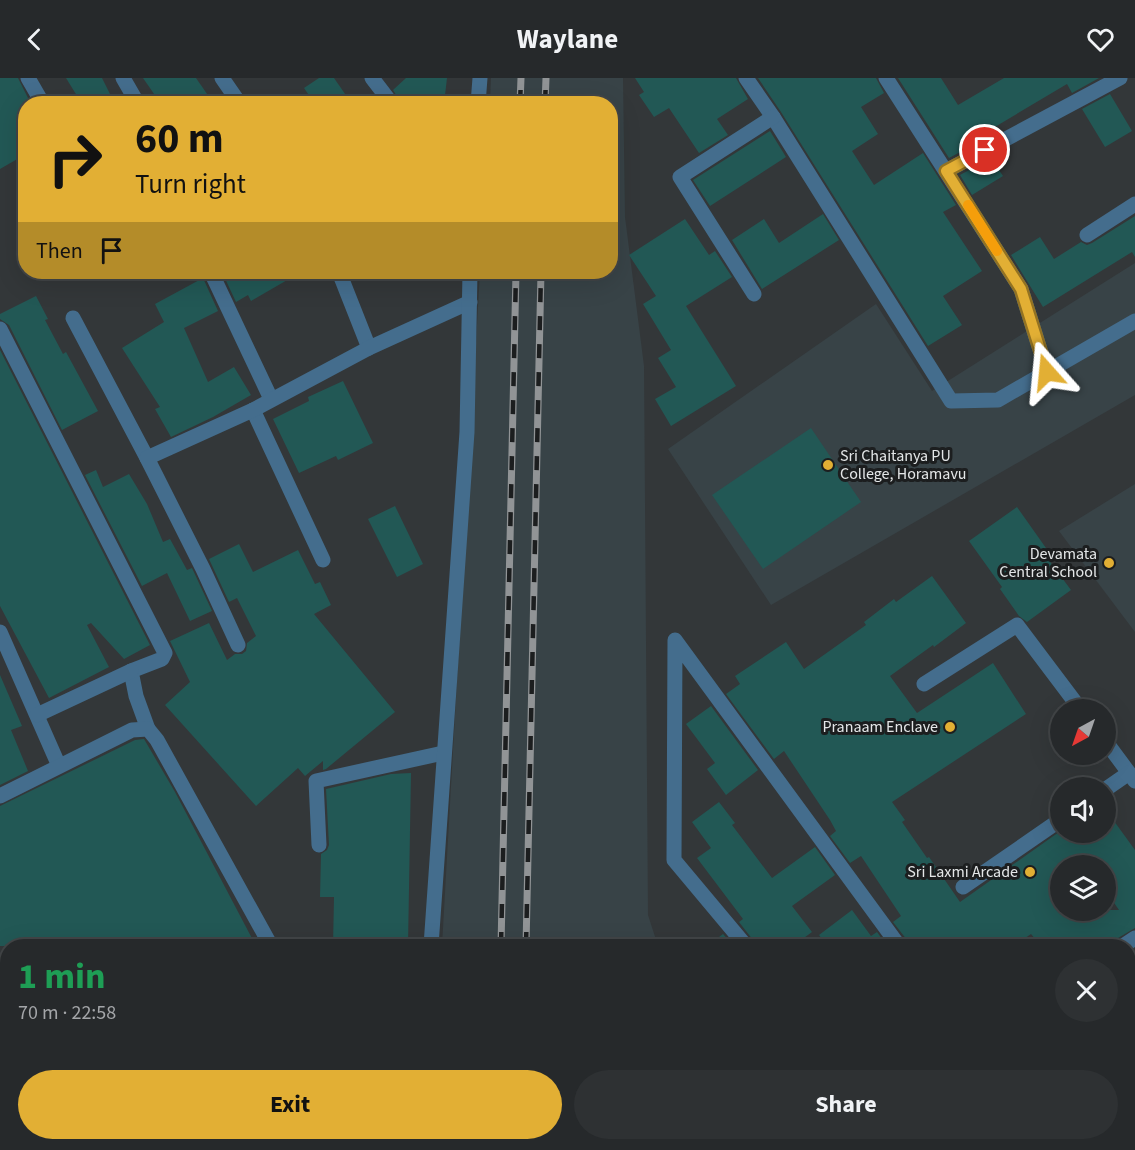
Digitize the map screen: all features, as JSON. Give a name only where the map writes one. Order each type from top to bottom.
[{"type":"street","points":[[28,78],[38,96]]},
{"type":"street","points":[[123,78],[133,96]]},
{"type":"street","points":[[222,78],[234,96]]},
{"type":"street","points":[[372,78],[386,96]]},
{"type":"street","points":[[479,96],[480,78]]},
{"type":"street","points":[[746,78],[774,117],[951,401],[998,400],[1135,321]]},
{"type":"street","points":[[946,171],[1120,78]]},
{"type":"street","points":[[890,79],[1021,289],[1047,372]]},
{"type":"street","points":[[754,294],[680,177],[774,117]]},
{"type":"street","points":[[1087,235],[1135,204]]},
{"type":"street","points":[[214,279],[271,399]]},
{"type":"street","points":[[342,279],[369,348]]},
{"type":"street","points":[[431,939],[467,432],[470,279]]},
{"type":"street","points":[[147,458],[253,410],[369,348],[470,302]]},
{"type":"street","points":[[73,318],[147,458],[238,645]]},
{"type":"street","points":[[0,329],[165,653],[162,659],[37,715]]},
{"type":"street","points":[[253,410],[323,560]]},
{"type":"street","points":[[924,684],[1017,625],[1073,699]]},
{"type":"street","points":[[0,633],[59,766]]},
{"type":"street","points":[[740,939],[674,860],[675,640],[894,939]]},
{"type":"street","points":[[131,671],[136,696],[148,729],[157,740],[267,939]]},
{"type":"street","points":[[0,796],[132,730],[148,729]]},
{"type":"street","points":[[319,845],[316,780],[443,753]]},
{"type":"street","points":[[1116,755],[1132,777],[1116,784]]},
{"type":"street","points":[[963,887],[1050,827]]},
{"type":"shaded area","points":[[491,78],[623,78],[625,217],[644,366],[648,915],[656,939],[442,939],[480,279],[618,279],[618,96],[490,96]]},
{"type":"shaded area","name":"Sri Chaitanya PU College, Horamavu","points":[[1135,263],[1135,395],[771,605],[668,449],[876,304],[932,391]]},
{"type":"shaded area","name":"Devamata Central School","points":[[1135,484],[1135,632],[1059,531]]},
{"type":"building","points":[[0,78],[18,78],[27,96],[18,96],[18,159],[0,169]]},
{"type":"building","points":[[66,78],[102,78],[111,96],[77,96]]},
{"type":"building","points":[[143,78],[196,78],[208,96],[155,96]]},
{"type":"building","points":[[319,78],[334,78],[346,96],[310,96],[304,88]]},
{"type":"building","points":[[406,78],[447,78],[445,96],[397,96],[393,90]]},
{"type":"building","points":[[635,78],[736,78],[748,99],[717,119],[728,135],[699,153],[669,108],[654,117],[639,95],[644,92]]},
{"type":"building","points":[[758,78],[876,78],[884,93],[861,107],[878,134],[852,151],[874,185],[923,153],[956,205],[943,212],[982,271],[943,296],[962,325],[928,346]]},
{"type":"building","points":[[898,78],[941,78],[958,105],[1004,78],[1099,78],[1072,93],[1067,84],[978,137],[981,141],[949,158]]},
{"type":"building","points":[[1110,94],[1132,131],[1105,147],[1082,109]]},
{"type":"building","points":[[770,131],[786,157],[710,206],[693,180]]},
{"type":"building","points":[[991,158],[1003,176],[972,195],[960,175]]},
{"type":"building","points":[[823,214],[839,240],[762,289],[732,240],[764,219],[779,243]]},
{"type":"building","points":[[1135,216],[1135,257],[1132,252],[1043,307],[1011,255],[1040,237],[1054,259],[1081,242],[1087,245],[1092,243]]},
{"type":"building","points":[[685,219],[709,255],[715,251],[732,277],[686,306],[736,386],[671,426],[655,399],[676,387],[658,358],[671,350],[643,304],[656,296],[629,255]]},
{"type":"building","points":[[203,279],[218,311],[184,328],[208,382],[234,367],[251,395],[213,417],[171,437],[155,409],[160,407],[122,348],[164,322],[155,304]]},
{"type":"building","points":[[225,279],[289,279],[251,301],[248,295],[236,302]]},
{"type":"building","points":[[36,296],[48,319],[45,320],[63,354],[66,352],[98,411],[62,430],[9,325],[0,319],[0,314]]},
{"type":"building","points":[[0,350],[150,645],[124,659],[91,623],[87,625],[109,667],[49,698],[0,606]]},
{"type":"building","points":[[343,381],[373,443],[338,460],[336,456],[299,473],[273,419],[309,401],[308,397]]},
{"type":"building","points":[[811,428],[861,502],[763,569],[712,495]]},
{"type":"building","points":[[96,470],[103,487],[129,474],[147,504],[163,542],[170,539],[187,570],[192,568],[212,611],[190,621],[167,573],[142,586],[85,475]]},
{"type":"building","points":[[395,506],[423,564],[397,577],[368,519]]},
{"type":"building","points":[[1017,507],[1046,548],[1042,551],[1071,590],[1027,622],[1019,616],[1000,589],[1002,587],[969,541]]},
{"type":"building","points":[[239,544],[253,572],[298,550],[315,584],[320,582],[331,605],[314,614],[395,712],[326,769],[323,770],[323,761],[305,776],[298,768],[256,806],[165,705],[190,682],[170,641],[209,623],[227,660],[235,654],[242,654],[246,651],[247,643],[256,636],[237,598],[229,602],[209,559]]},
{"type":"building","points":[[932,576],[966,623],[890,676],[917,713],[993,663],[1026,714],[892,802],[905,820],[902,822],[960,902],[1050,838],[1050,843],[1116,843],[1116,824],[1135,850],[1135,928],[1117,939],[1035,939],[1031,934],[1024,939],[906,939],[893,922],[901,916],[861,856],[850,863],[830,836],[836,831],[784,751],[774,759],[726,694],[740,684],[735,676],[786,642],[804,669],[866,625],[864,622],[894,599],[896,602]]},
{"type":"building","points":[[0,675],[22,726],[11,730],[28,771],[0,785]]},
{"type":"building","points":[[711,706],[758,770],[726,795],[707,769],[715,763],[686,724]]},
{"type":"building","points":[[144,739],[175,792],[252,939],[0,939],[0,806],[135,740]]},
{"type":"building","points":[[411,773],[408,939],[333,939],[334,897],[320,897],[321,854],[327,850],[329,845],[326,789],[391,774]]},
{"type":"building","points":[[719,802],[735,823],[732,825],[772,878],[815,847],[835,875],[792,906],[812,932],[802,939],[752,939],[739,922],[743,919],[697,858],[711,848],[692,822]]},
{"type":"building","points":[[852,910],[871,936],[877,932],[882,939],[822,939],[819,935]]},
{"type":"building","points":[[723,934],[728,939],[716,939]]},
{"type":"railway","points":[[520,96],[521,78]]},
{"type":"railway","points":[[545,96],[546,78]]},
{"type":"railway","points":[[501,939],[516,279]]},
{"type":"railway","points":[[526,939],[541,279]]},
{"type":"slow traffic","points":[[968,205],[997,251]]},
{"type":"place","name":"Sri Chaitanya PU College, Horamavu","points":[[828,465]]},
{"type":"place","name":"Devamata Central School","points":[[1109,563]]},
{"type":"place","name":"Pranaam Enclave","points":[[950,727]]},
{"type":"place","name":"Sri Laxmi Arcade","points":[[1030,872]]},
{"type":"route","points":[[985,150],[946,171],[1021,289],[1047,372]]}]
